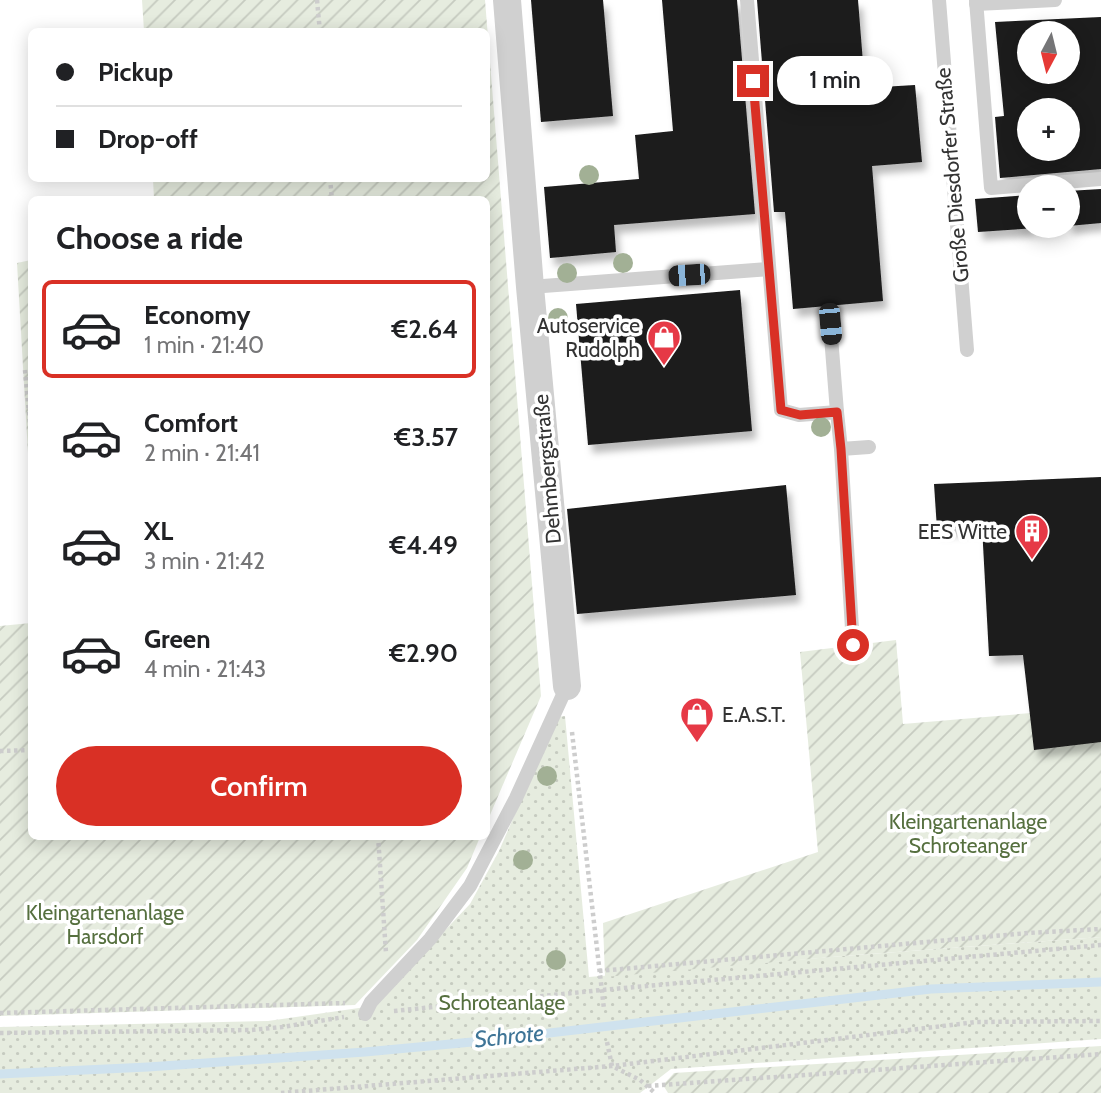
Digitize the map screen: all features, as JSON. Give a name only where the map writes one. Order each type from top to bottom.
[{"type":"street","name":"Dehmbergstraße","points":[[507,0],[567,686]]},
{"type":"lane","points":[[747,0],[781,410],[800,415],[837,412]]},
{"type":"lane","name":"Große Diesdorfer Straße","points":[[939,0],[967,350]]},
{"type":"lane","points":[[1055,0],[976,2],[991,188],[1101,179]]},
{"type":"lane","points":[[530,287],[769,269]]},
{"type":"lane","points":[[830,324],[853,645]]},
{"type":"lane","points":[[841,449],[869,447]]},
{"type":"lane","points":[[365,1014],[371,1002],[430,939],[470,886],[516,798],[567,686]]},
{"type":"path","points":[[317,0],[320,28]]},
{"type":"path","points":[[24,370],[28,400]]},
{"type":"path","points":[[567,686],[604,1009]]},
{"type":"path","points":[[0,751],[28,750]]},
{"type":"path","points":[[378,840],[387,959]]},
{"type":"path","points":[[599,971],[1028,933],[1101,929]]},
{"type":"path","points":[[0,1033],[258,1029],[365,1014],[602,990],[1101,945]]},
{"type":"path","points":[[0,1013],[352,1003]]},
{"type":"path","points":[[281,1093],[612,1066],[976,1022],[1101,1021]]},
{"type":"path","points":[[607,1042],[612,1066]]},
{"type":"path","points":[[648,1086],[1101,1054]]},
{"type":"path","points":[[612,1066],[630,1074],[655,1093]]},
{"type":"green space","points":[[142,0],[485,0],[487,28],[144,28]]},
{"type":"green space","points":[[490,62],[541,696],[490,815],[490,196],[154,196],[153,182],[490,182]]},
{"type":"green space","points":[[28,261],[28,453],[17,263]]},
{"type":"green space","name":"Kleingartenanlage Harsdorf","points":[[28,623],[28,840],[479,840],[467,868],[417,940],[355,1005],[0,1016],[0,626]]},
{"type":"green space","name":"Kleingartenanlage Schroteanger","points":[[896,640],[903,724],[1101,707],[1101,937],[605,977],[603,923],[818,852],[800,652]]},
{"type":"green space","name":"Schroteanlage","points":[[565,716],[589,977],[1101,937],[1101,1039],[671,1069],[640,1093],[0,1093],[0,1027],[268,1021],[373,1006],[470,904],[499,851],[557,717]]},
{"type":"green space","points":[[1101,1046],[1101,1093],[668,1093],[663,1085],[674,1073]]},
{"type":"building","points":[[531,0],[603,0],[613,116],[541,122]]},
{"type":"building","points":[[662,0],[737,0],[755,214],[614,225],[616,252],[550,258],[544,187],[639,179],[635,135],[673,131]]},
{"type":"building","points":[[757,0],[858,0],[865,88],[915,85],[922,162],[872,166],[883,301],[793,309],[785,212],[774,212]]},
{"type":"building","points":[[1101,17],[1101,169],[1000,178],[995,117],[1004,116],[995,22]]},
{"type":"building","points":[[1101,189],[1101,223],[1080,225],[1080,190]]},
{"type":"building","points":[[1017,196],[1017,229],[978,232],[975,199]]},
{"type":"building","name":"Autoservice Rudolph","points":[[740,290],[752,431],[588,445],[576,304]]},
{"type":"building","name":"EES Witte","points":[[1101,477],[1101,742],[1034,750],[1023,655],[989,656],[982,526],[937,529],[934,484]]},
{"type":"building","points":[[786,485],[796,595],[577,614],[567,509]]},
{"type":"waterway","name":"Schrote","points":[[0,1074],[365,1052],[931,989],[1101,982]]},
{"type":"place","name":"Autoservice Rudolph","points":[[664,367]]},
{"type":"place","name":"EES Witte","points":[[1032,561]]},
{"type":"place","name":"E.A.S.T.","points":[[697,744]]},
{"type":"route","points":[[753,81],[781,410],[800,415],[837,412],[853,645]]}]
